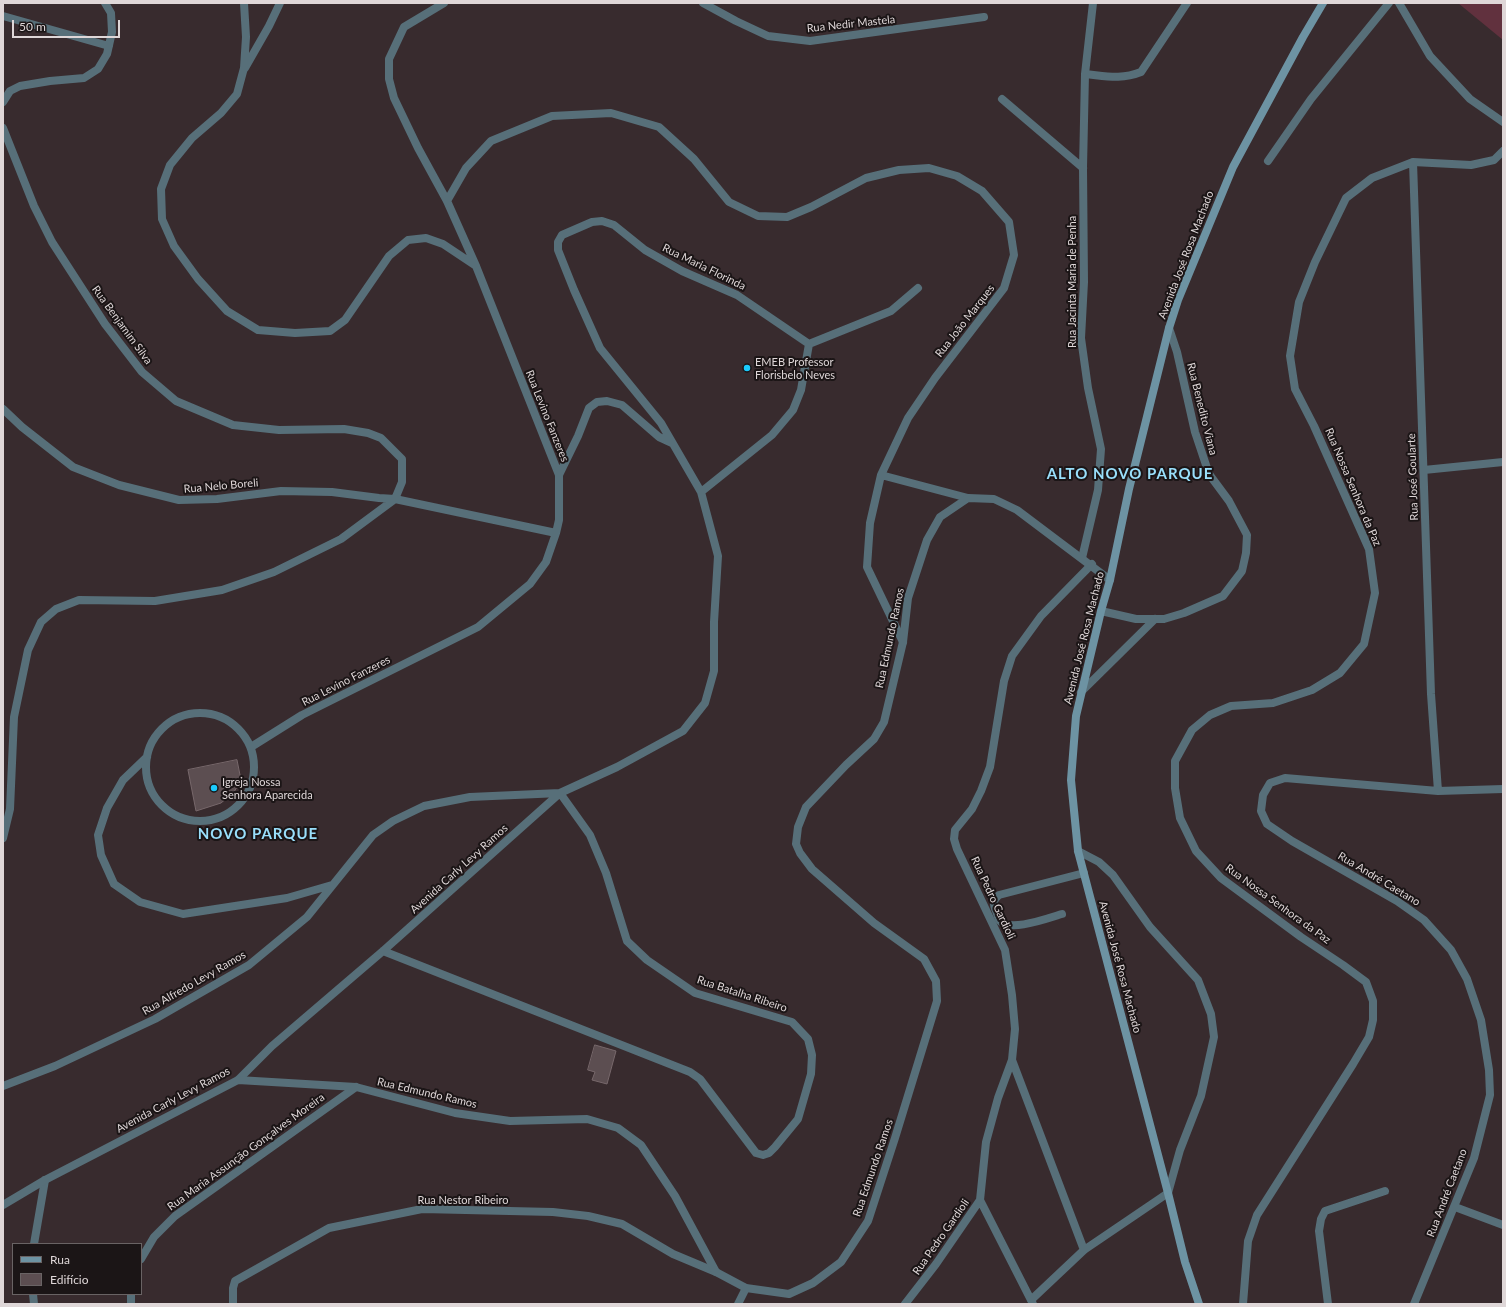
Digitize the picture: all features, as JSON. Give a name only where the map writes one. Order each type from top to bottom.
[{"type":"main road","name":"Avenida José Rosa Machado","points":[[1199,1304],[1184,1262],[1168,1193],[1078,851],[1071,780],[1076,716],[1101,611],[1110,580],[1129,490],[1178,300],[1234,167],[1303,37],[1323,3]]},
{"type":"street","points":[[3,102],[10,91],[20,86],[50,81],[84,78],[98,68],[107,54],[112,32],[111,13],[105,3]]},
{"type":"street","points":[[244,3],[246,37],[244,68],[237,94],[221,113],[192,138],[170,165],[161,189],[162,219],[174,246],[198,279],[227,311],[258,330],[295,333],[330,331],[345,320],[388,256],[408,240],[426,238],[443,244],[476,266]]},
{"type":"street","points":[[244,68],[269,26],[280,3]]},
{"type":"street","name":"Rua Levino Fanzeres","points":[[251,747],[302,715],[478,627],[530,584],[546,562],[556,533],[558,520],[559,476],[476,266],[447,201],[418,148],[394,98],[389,79],[389,59],[404,27],[444,3]]},
{"type":"street","name":"Rua Nedir Mastela","points":[[703,3],[768,36],[810,41],[984,17]]},
{"type":"street","name":"Rua Jacinta Maria de Penha","points":[[1082,558],[1098,490],[1101,449],[1088,388],[1081,338],[1084,282],[1083,168],[1085,74],[1093,3]]},
{"type":"street","points":[[1085,74],[1118,78],[1131,76],[1141,72],[1187,3]]},
{"type":"street","points":[[1268,161],[1312,99],[1389,3]]},
{"type":"street","points":[[1399,3],[1430,56],[1470,99],[1503,122]]},
{"type":"street","points":[[3,16],[109,46]]},
{"type":"street","points":[[1002,99],[1083,168]]},
{"type":"street","name":"Rua João Marques","points":[[447,201],[466,168],[491,141],[552,116],[611,113],[659,127],[694,160],[729,202],[758,216],[787,217],[811,207],[866,178],[899,170],[929,168],[957,176],[982,191],[1009,222],[1014,255],[1004,288],[935,378],[908,418],[881,475],[870,523],[867,567],[903,642]]},
{"type":"street","name":"Rua Benjamim Silva","points":[[3,128],[34,206],[52,242],[105,324],[142,372],[176,401],[233,425],[278,430],[344,429],[368,433],[382,438],[402,459],[402,482],[395,499]]},
{"type":"street","name":"Rua Nossa Senhora da Paz","points":[[1243,1304],[1248,1241],[1257,1215],[1369,1037],[1373,1020],[1373,1001],[1366,982],[1343,964],[1301,937],[1222,878],[1196,851],[1180,818],[1175,788],[1175,761],[1192,730],[1210,715],[1231,706],[1273,703],[1312,690],[1340,673],[1364,644],[1375,593],[1369,549],[1314,426],[1295,389],[1290,356],[1299,302],[1315,262],[1346,198],[1372,178],[1413,162],[1471,165],[1494,160],[1503,151]]},
{"type":"street","name":"Rua José Goularte","points":[[1413,162],[1431,694],[1438,791]]},
{"type":"street","name":"Rua Maria Florinda","points":[[672,442],[661,423],[600,348],[558,250],[558,242],[562,235],[592,222],[602,221],[614,225],[645,250],[682,271],[737,295],[809,344]]},
{"type":"street","points":[[701,492],[772,435],[793,410],[801,390],[809,344],[891,311],[918,288]]},
{"type":"street","name":"Rua Benedito Viana","points":[[1101,611],[1136,619],[1164,619],[1184,613],[1223,596],[1242,571],[1248,536],[1229,501],[1209,474],[1195,432],[1170,328]]},
{"type":"street","points":[[559,476],[578,436],[589,408],[597,402],[607,401],[622,405],[659,437],[672,442]]},
{"type":"street","name":"Rua Nelo Boreli","points":[[3,409],[22,427],[73,467],[120,485],[179,500],[217,499],[282,491],[332,492],[395,499],[556,533]]},
{"type":"street","name":"Avenida Carly Levy Ramos","points":[[3,1205],[44,1180],[238,1080],[272,1046],[383,951],[560,793],[617,767],[683,731],[704,703],[714,671],[714,622],[718,556],[701,492],[672,442]]},
{"type":"street","points":[[1424,470],[1503,462]]},
{"type":"street","points":[[881,475],[968,498],[994,500],[1017,510],[1092,564],[1110,580]]},
{"type":"street","name":"Rua Edmundo Ramos","points":[[238,1080],[356,1087],[455,1113],[510,1121],[587,1118],[618,1128],[641,1145],[675,1196],[716,1272],[746,1288],[789,1294],[813,1283],[842,1262],[868,1221],[895,1138],[936,1001],[936,981],[924,959],[874,923],[812,869],[800,853],[796,844],[798,826],[806,807],[846,765],[874,739],[884,722],[903,642],[908,598],[927,540],[940,517],[968,498]]},
{"type":"street","points":[[3,838],[10,809],[14,717],[28,650],[42,622],[56,609],[79,600],[155,601],[222,590],[274,572],[341,539],[395,499]]},
{"type":"street","name":"Rua Pedro Gardioli","points":[[906,1304],[936,1264],[980,1200],[986,1142],[998,1098],[1012,1060],[1015,1029],[1012,995],[1005,950],[957,849],[954,839],[955,830],[982,791],[990,767],[1004,681],[1012,656],[1041,616],[1092,564]]},
{"type":"street","points":[[1081,692],[1154,619]]},
{"type":"street","points":[[193,713],[211,714],[228,720],[242,731],[251,747],[255,764],[253,782],[246,798],[233,811],[217,820],[199,822],[181,818],[166,810],[154,796],[147,780],[147,757],[151,744],[161,729],[175,718],[193,713]]},
{"type":"street","points":[[147,757],[123,780],[107,808],[98,835],[101,855],[114,884],[140,902],[183,914],[287,898],[332,885]]},
{"type":"street","name":"Rua André Caetano","points":[[1414,1304],[1474,1158],[1490,1095],[1489,1070],[1481,1020],[1467,978],[1451,950],[1424,920],[1397,901],[1292,841],[1267,824],[1261,811],[1263,795],[1270,783],[1285,778],[1438,791],[1503,789]]},
{"type":"street","name":"Rua Alfredo Levy Ramos","points":[[3,1086],[55,1066],[155,1019],[249,965],[307,917],[373,835],[393,821],[424,806],[470,797],[560,793]]},
{"type":"street","name":"Rua Batalha Ribeiro","points":[[383,951],[690,1072],[700,1079],[756,1153],[763,1155],[769,1153],[798,1119],[811,1074],[812,1055],[808,1039],[792,1022],[695,993],[647,960],[627,941],[606,873],[590,835],[560,793]]},
{"type":"street","points":[[980,1200],[1032,1302],[1084,1250],[1168,1193],[1180,1150],[1201,1096],[1214,1037],[1210,1014],[1198,980],[1150,927],[1113,875],[1099,862],[1078,851]]},
{"type":"street","points":[[1062,914],[1016,926],[1006,924],[999,920],[993,904],[994,899],[999,895],[1084,873]]},
{"type":"street","points":[[1012,1060],[1084,1250]]},
{"type":"street","name":"Rua Maria Assunção Gonçalves Moreira","points":[[142,1257],[154,1237],[175,1216],[356,1087]]},
{"type":"street","points":[[34,1243],[44,1180]]},
{"type":"street","points":[[1328,1304],[1319,1231],[1321,1219],[1325,1212],[1385,1191]]},
{"type":"street","points":[[1455,1207],[1503,1226]]},
{"type":"street","name":"Rua Nestor Ribeiro","points":[[233,1304],[233,1288],[235,1281],[329,1228],[422,1209],[553,1212],[588,1216],[622,1224],[673,1254],[716,1272]]},
{"type":"street","points":[[738,1304],[746,1288]]},
{"type":"shaded area","points":[[1458,3],[1503,3],[1503,40]]},
{"type":"building","name":"Igreja Nossa Senhora Aparecida","points":[[237,760],[241,780],[234,792],[221,803],[196,811],[188,770]]},
{"type":"building","points":[[595,1045],[616,1051],[607,1084],[592,1080],[595,1072],[588,1070]]},
{"type":"place","name":"EMEB Professor Florisbelo Neves","points":[[747,368]]},
{"type":"place","name":"Igreja Nossa Senhora Aparecida","points":[[214,788]]},
{"type":"district","name":"ALTO NOVO PARQUE","points":[[1130,474]]},
{"type":"district","name":"NOVO PARQUE","points":[[258,834]]}]
